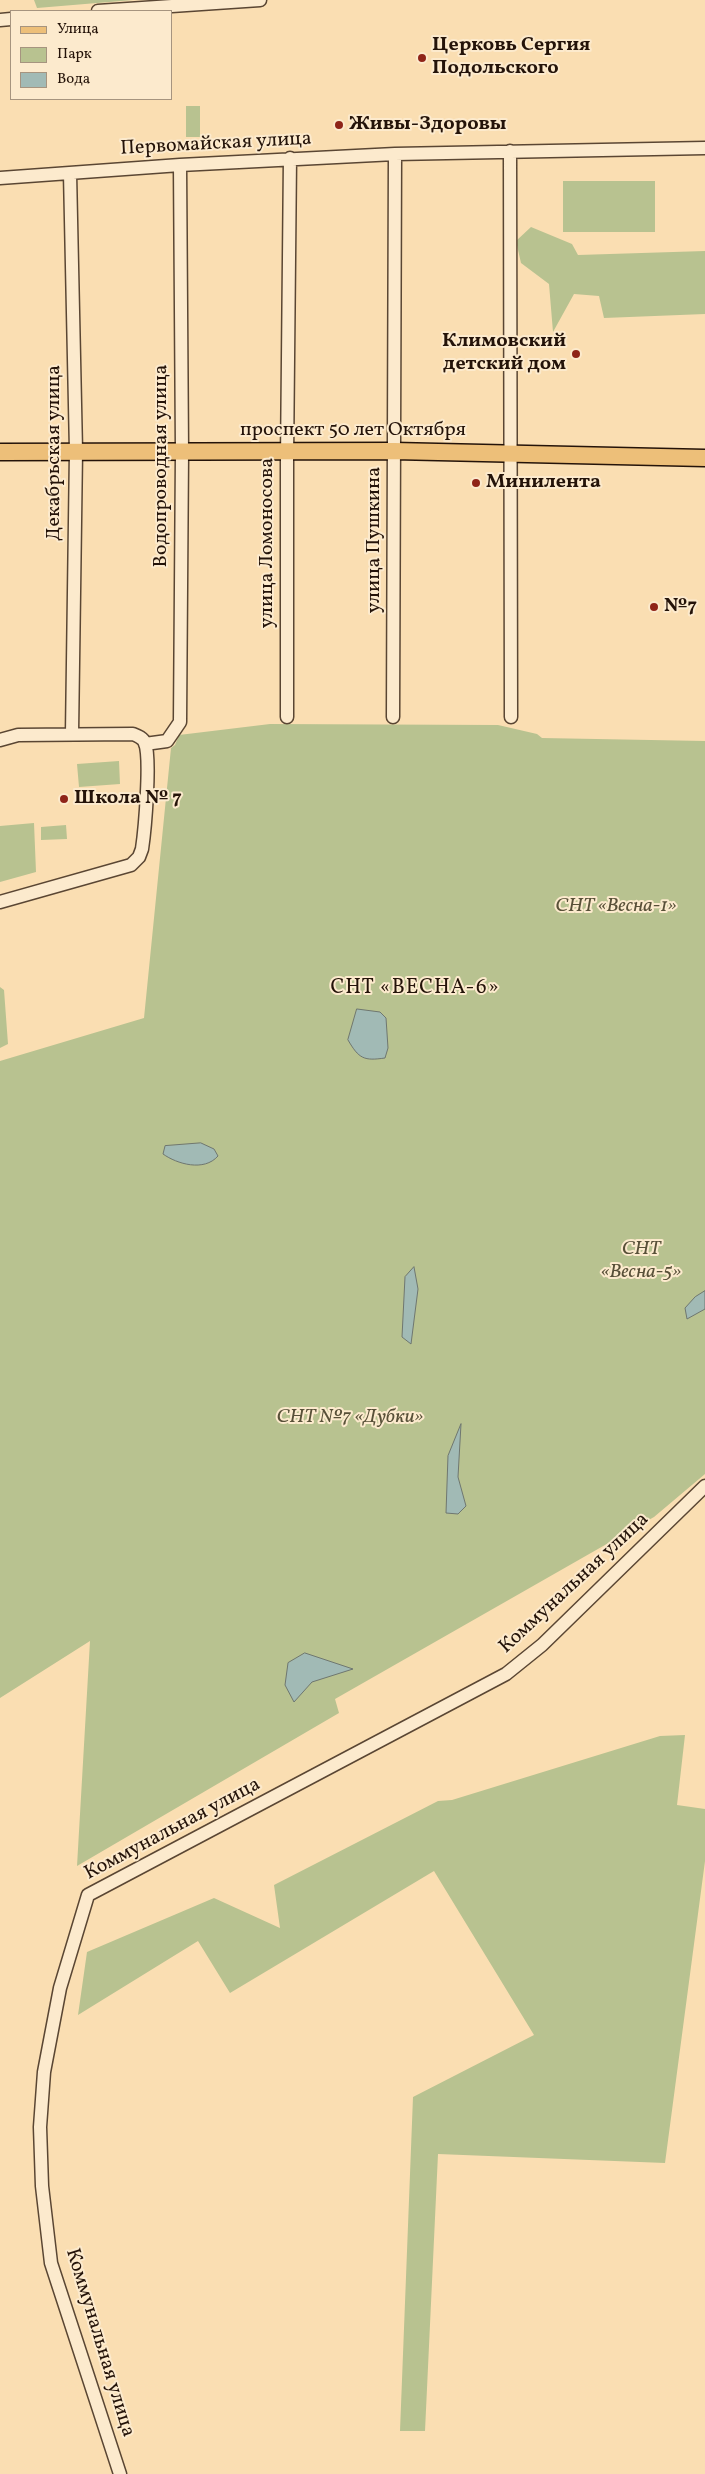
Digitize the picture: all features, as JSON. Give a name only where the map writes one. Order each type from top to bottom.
[{"type":"main road","name":"проспект 50 лет Октября","points":[[0,452],[394,451],[705,458]]},
{"type":"street","points":[[113,10],[260,0]]},
{"type":"street","name":"Первомайская улица","points":[[0,178],[290,158],[510,151],[705,148]]},
{"type":"street","points":[[510,151],[512,455],[509,656],[511,717]]},
{"type":"street","name":"улица Пушкина","points":[[393,717],[395,154]]},
{"type":"street","name":"улица Ломоносова","points":[[287,717],[290,158]]},
{"type":"street","name":"Водопроводная улица","points":[[146,744],[167,741],[180,722],[182,452],[180,165]]},
{"type":"street","name":"Декабрьская улица","points":[[70,173],[76,452],[72,733]]},
{"type":"street","points":[[0,740],[18,735],[72,733],[133,734],[141,738],[146,744],[147,759],[142,848],[138,857],[131,865],[0,902]]},
{"type":"street","name":"Коммунальная улица","points":[[120,2474],[51,2263],[42,2186],[40,2127],[48,2046],[60,1988],[88,1895],[506,1674],[542,1645],[705,1486]]},
{"type":"green space","points":[[34,0],[133,0],[37,8]]},
{"type":"green space","points":[[186,106],[200,106],[200,137],[186,137]]},
{"type":"green space","points":[[563,181],[655,181],[655,232],[563,232]]},
{"type":"green space","points":[[531,227],[572,244],[578,255],[705,251],[705,314],[604,318],[599,296],[574,294],[553,332],[549,284],[521,263],[516,241]]},
{"type":"green space","points":[[270,724],[498,725],[537,734],[542,738],[705,741],[705,1474],[654,1517],[335,1699],[339,1713],[77,1866],[90,1641],[0,1698],[0,1061],[144,1018],[171,748],[175,745],[179,735]]},
{"type":"green space","points":[[119,761],[120,784],[79,787],[77,764]]},
{"type":"green space","points":[[34,823],[36,872],[0,882],[0,826]]},
{"type":"green space","points":[[66,825],[67,839],[41,840],[41,827]]},
{"type":"green space","points":[[0,987],[4,990],[8,1044],[0,1048]]},
{"type":"green space","points":[[685,1735],[677,1805],[705,1809],[705,1861],[665,2163],[438,2154],[425,2431],[400,2431],[413,2097],[534,2035],[434,1871],[230,1993],[198,1941],[78,2015],[87,1952],[214,1898],[280,1928],[274,1885],[438,1801],[452,1800],[660,1736]]},
{"type":"water","points":[[357,1009],[380,1012],[386,1018],[388,1048],[385,1058],[367,1059],[355,1051],[348,1040]]},
{"type":"water","points":[[201,1143],[214,1149],[218,1156],[205,1164],[190,1165],[176,1161],[163,1154],[165,1146]]},
{"type":"water","points":[[414,1267],[418,1289],[411,1344],[402,1337],[405,1277]]},
{"type":"water","points":[[705,1291],[705,1309],[687,1319],[685,1308],[695,1297]]},
{"type":"water","points":[[461,1424],[458,1477],[466,1506],[458,1514],[446,1513],[448,1456]]},
{"type":"water","points":[[305,1653],[353,1669],[312,1682],[294,1702],[285,1685],[288,1663]]},
{"type":"place","name":"Церковь Сергия Подольского","points":[[422,58]]},
{"type":"place","name":"Живы-Здоровы","points":[[339,125]]},
{"type":"place","name":"Климовский детский дом","points":[[576,354]]},
{"type":"place","name":"Минилента","points":[[476,483]]},
{"type":"place","name":"№7","points":[[654,607]]},
{"type":"place","name":"Школа № 7","points":[[64,799]]},
{"type":"district","name":"СНТ «ВЕСНА-6»","points":[[415,989]]},
{"type":"park label","name":"СНТ «Весна-1»","points":[[616,907]]},
{"type":"park label","name":"СНТ «Весна-5»","points":[[641,1262]]},
{"type":"park label","name":"СНТ №7 «Дубки»","points":[[350,1418]]}]
